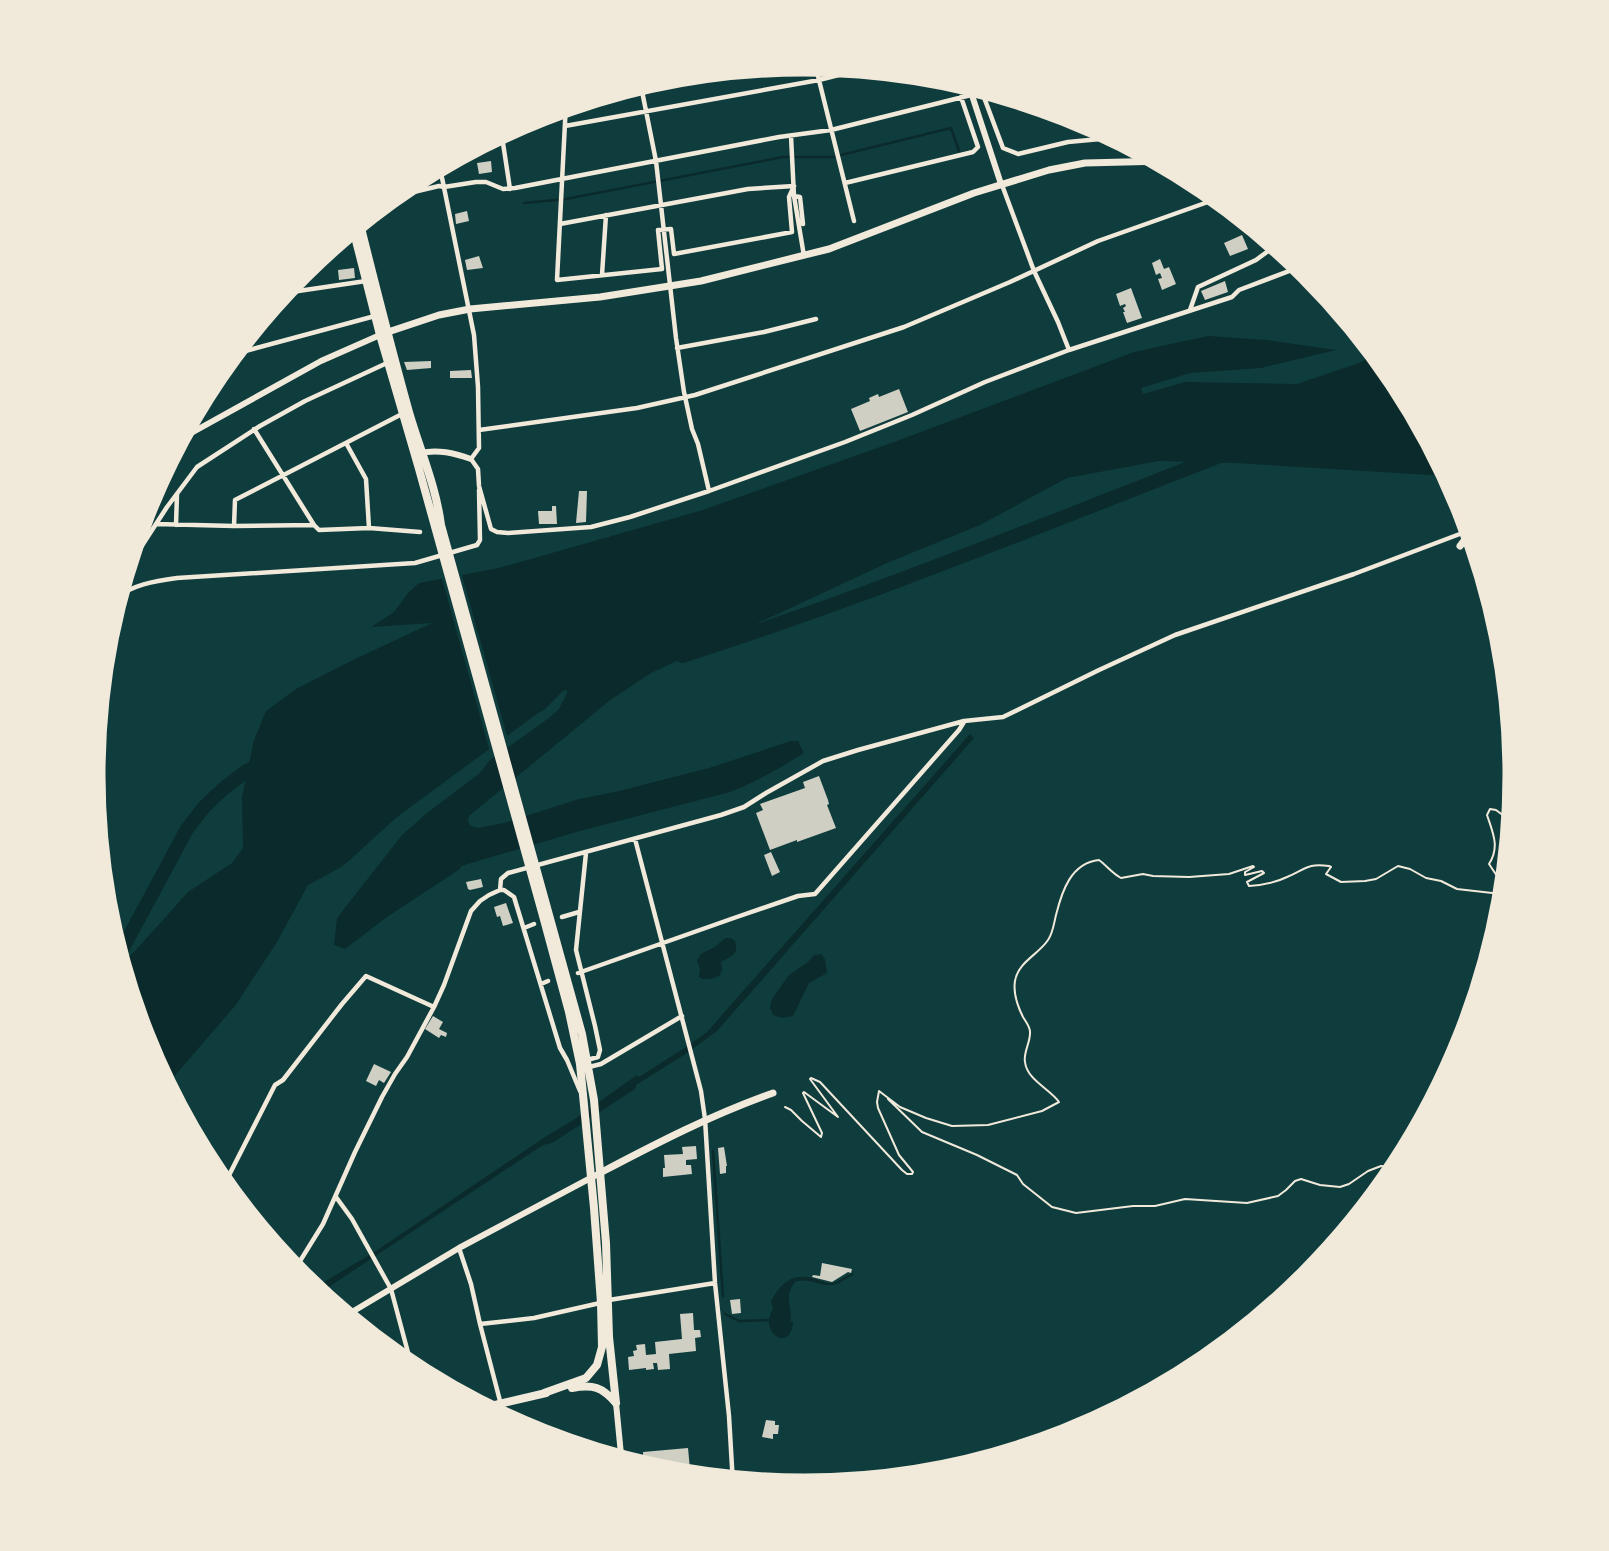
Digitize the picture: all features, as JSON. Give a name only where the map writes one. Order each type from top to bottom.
[{"type":"highway","points":[[361,229],[388,363],[418,454]]},
{"type":"highway","points":[[354,234],[375,316],[383,333],[534,870],[575,1005],[594,1100],[595,1176]]},
{"type":"highway","points":[[534,870],[580,1064],[587,1141],[606,1242],[603,1337],[597,1365],[586,1378],[544,1393]]},
{"type":"highway","points":[[604,1302],[616,1403]]},
{"type":"highway","points":[[491,1406],[544,1393],[589,1386],[601,1389],[616,1403]]},
{"type":"main road","points":[[383,333],[470,309],[557,302],[701,281],[829,249],[1001,184],[1049,170],[1085,163],[1148,161]]},
{"type":"main road","points":[[1460,546],[1467,537]]},
{"type":"main road","points":[[595,1176],[705,1119],[773,1093]]},
{"type":"street","points":[[817,72],[855,221]]},
{"type":"street","points":[[565,127],[847,73]]},
{"type":"street","points":[[642,91],[659,181],[685,397],[709,491]]},
{"type":"street","points":[[411,192],[476,182],[510,189],[831,130],[975,93]]},
{"type":"street","points":[[971,94],[1034,271],[1069,350]]},
{"type":"street","points":[[983,95],[1003,148],[1018,154],[1068,142],[1105,139]]},
{"type":"street","points":[[845,183],[973,152],[978,147],[961,97]]},
{"type":"street","points":[[566,114],[557,280],[662,269],[659,230],[671,229],[674,254],[792,232],[789,197],[794,186]]},
{"type":"street","points":[[791,136],[794,196],[804,256]]},
{"type":"street","points":[[502,140],[510,189]]},
{"type":"street","points":[[441,173],[474,335],[479,447],[471,459]]},
{"type":"street","points":[[560,224],[748,189],[794,186]]},
{"type":"street","points":[[794,196],[800,197],[803,224]]},
{"type":"street","points":[[478,430],[636,408],[685,397],[904,327],[1098,241],[1211,201]]},
{"type":"street","points":[[602,275],[606,215]]},
{"type":"street","points":[[1190,310],[1198,287],[1256,260],[1272,248]]},
{"type":"street","points":[[479,486],[491,529],[497,532],[591,527],[630,517],[856,437],[985,382],[1069,350],[1233,297],[1239,290],[1293,269]]},
{"type":"street","points":[[294,292],[366,281]]},
{"type":"street","points":[[243,352],[375,316]]},
{"type":"street","points":[[677,348],[764,332],[816,319]]},
{"type":"street","points":[[190,434],[321,361],[383,333]]},
{"type":"street","points":[[137,553],[197,467],[254,429],[305,401],[388,363]]},
{"type":"street","points":[[234,526],[235,500],[403,414]]},
{"type":"street","points":[[254,429],[319,530],[369,528],[420,532]]},
{"type":"street","points":[[346,443],[366,479],[369,528]]},
{"type":"street","points":[[127,588],[177,578],[415,563],[477,545],[480,540],[478,469],[471,459],[444,452],[418,454]]},
{"type":"street","points":[[176,525],[177,493]]},
{"type":"street","points":[[155,524],[314,525]]},
{"type":"street","points":[[500,890],[501,879],[508,873],[722,815],[744,807],[823,761],[964,721],[1003,717],[1175,635],[1354,574],[1465,532]]},
{"type":"street","points":[[579,972],[749,913],[815,894],[964,721]]},
{"type":"street","points":[[635,839],[701,1091],[732,1475]]},
{"type":"street","points":[[586,853],[576,950],[579,972],[591,1006],[600,1050],[598,1057],[588,1064]]},
{"type":"street","points":[[301,1267],[300,1263],[323,1224],[382,1097],[434,1007],[471,911],[480,901],[500,890],[514,897],[560,1048],[568,1060],[584,1103]]},
{"type":"street","points":[[562,917],[579,912]]},
{"type":"street","points":[[523,928],[534,925]]},
{"type":"street","points":[[228,1178],[275,1086],[283,1080],[366,976],[434,1007]]},
{"type":"street","points":[[541,984],[548,981]]},
{"type":"street","points":[[588,1064],[601,1064],[683,1017]]},
{"type":"street","points":[[560,1048],[569,1050],[575,1040]]},
{"type":"street","points":[[350,1313],[459,1248],[595,1176]]},
{"type":"street","points":[[336,1197],[352,1219],[391,1289],[410,1358]]},
{"type":"street","points":[[459,1248],[471,1284],[502,1411]]},
{"type":"street","points":[[480,1324],[534,1318],[604,1302],[715,1283]]},
{"type":"street","points":[[616,1403],[621,1455]]},
{"type":"path","points":[[1500,880],[1489,864],[1496,842],[1487,815],[1490,809],[1507,818]]},
{"type":"path","points":[[785,1107],[792,1110],[821,1137],[822,1133],[803,1093],[838,1117],[810,1079],[820,1082],[902,1170],[912,1174],[899,1155],[878,1108],[879,1091],[900,1107],[952,1126],[988,1125],[1042,1111],[1059,1102],[1033,1078],[1024,1061],[1031,1034],[1017,1003],[1015,979],[1026,961],[1050,938],[1058,909],[1073,873],[1090,861],[1098,860],[1121,878],[1143,874],[1189,877],[1229,874],[1253,866],[1245,875],[1262,871],[1264,873],[1247,882],[1249,886],[1270,883],[1314,864],[1331,867],[1326,874],[1349,883],[1376,880],[1398,866],[1457,888],[1498,894]]},
{"type":"path","points":[[887,1096],[922,1132],[1017,1175],[1023,1184],[1052,1207],[1076,1213],[1155,1206],[1185,1199],[1247,1203],[1279,1196],[1301,1179],[1340,1187],[1368,1171],[1381,1166],[1389,1167]]},
{"type":"water","points":[[1208,336],[1267,340],[1336,350],[1261,368],[1190,373],[1141,388],[1143,394],[1185,382],[1297,384],[1370,357],[1414,424],[1441,474],[1159,461],[1067,478],[980,525],[887,563],[651,673],[609,701],[469,816],[468,822],[478,828],[504,823],[579,799],[709,768],[791,741],[798,741],[804,753],[730,792],[580,831],[461,866],[345,949],[334,945],[337,918],[402,835],[480,773],[490,760],[549,718],[559,709],[567,693],[567,690],[563,691],[544,710],[397,817],[343,866],[308,885],[277,942],[235,1006],[170,1081],[138,1002],[125,959],[188,892],[232,863],[243,848],[242,797],[254,740],[266,711],[296,689],[432,623],[371,627],[394,612],[419,583],[499,568],[703,510],[1134,352]]},
{"type":"water","points":[[970,734],[974,738],[717,1031],[636,1085],[635,1089],[552,1143],[543,1145],[324,1290],[319,1285],[376,1251],[637,1075],[639,1077],[707,1032]]},
{"type":"water","points":[[725,938],[735,941],[735,952],[721,962],[722,971],[718,976],[702,979],[699,977],[699,957]]},
{"type":"water","points":[[821,954],[825,959],[827,973],[809,983],[793,1016],[782,1018],[773,1015],[770,1008],[772,999],[789,975],[814,955]]},
{"type":"water","points":[[853,1273],[854,1275],[834,1285],[805,1280],[795,1282],[789,1294],[790,1321],[793,1323],[791,1332],[781,1338],[772,1332],[769,1326],[773,1309],[771,1301],[784,1283],[795,1278],[808,1277],[833,1283]]},
{"type":"pier","points":[[461,572],[508,739],[490,752],[441,575]]},
{"type":"building","points":[[491,161],[492,172],[479,174],[477,163]]},
{"type":"building","points":[[467,211],[469,221],[456,224],[455,214]]},
{"type":"building","points":[[1242,235],[1248,249],[1230,256],[1224,243]]},
{"type":"building","points":[[479,256],[483,268],[467,270],[465,260]]},
{"type":"building","points":[[1160,259],[1164,269],[1169,267],[1176,284],[1162,290],[1158,279],[1162,278],[1160,273],[1156,275],[1152,263]]},
{"type":"building","points":[[354,268],[355,278],[339,280],[338,270]]},
{"type":"building","points":[[1225,281],[1228,292],[1205,300],[1201,291]]},
{"type":"building","points":[[1131,288],[1142,318],[1127,323],[1123,312],[1126,306],[1120,306],[1116,294]]},
{"type":"building","points":[[431,361],[431,368],[407,370],[404,362]]},
{"type":"building","points":[[471,370],[472,378],[450,378],[450,371]]},
{"type":"building","points":[[899,389],[908,412],[860,431],[851,409],[870,401],[869,398],[878,394],[879,397]]},
{"type":"building","points":[[579,491],[587,491],[586,522],[576,523]]},
{"type":"building","points":[[552,506],[556,506],[557,524],[539,524],[538,511],[552,511]]},
{"type":"building","points":[[819,776],[836,828],[770,850],[756,813],[763,810],[760,804],[805,788],[803,782]]},
{"type":"building","points":[[771,852],[780,872],[772,876],[764,855]]},
{"type":"building","points":[[481,879],[483,887],[468,889],[466,882]]},
{"type":"building","points":[[506,903],[513,923],[503,926],[494,907]]},
{"type":"building","points":[[433,1016],[443,1022],[439,1029],[447,1033],[446,1037],[441,1035],[439,1038],[425,1029]]},
{"type":"building","points":[[374,1064],[391,1072],[384,1083],[379,1080],[376,1086],[366,1081]]},
{"type":"building","points":[[696,1146],[697,1159],[686,1160],[686,1165],[691,1165],[692,1174],[663,1177],[664,1155],[683,1154],[682,1147]]},
{"type":"building","points":[[724,1147],[726,1173],[720,1174],[718,1148]]},
{"type":"building","points":[[822,1263],[852,1269],[851,1273],[848,1272],[832,1282],[812,1277],[820,1276]]},
{"type":"building","points":[[740,1299],[741,1313],[732,1314],[730,1300]]},
{"type":"building","points":[[693,1313],[694,1330],[700,1330],[701,1337],[695,1338],[696,1351],[669,1354],[670,1369],[658,1370],[657,1363],[653,1363],[654,1369],[629,1370],[628,1357],[634,1356],[636,1345],[645,1344],[646,1355],[656,1354],[655,1342],[682,1339],[680,1314]]},
{"type":"building","points":[[766,1420],[775,1421],[775,1425],[779,1425],[778,1434],[773,1434],[773,1439],[762,1437]]},
{"type":"building","points":[[688,1448],[690,1470],[643,1460],[643,1452]]},
{"type":"waterway","points":[[841,155],[951,128],[959,151]]},
{"type":"waterway","points":[[524,203],[566,199],[783,157],[834,157]]},
{"type":"waterway","points":[[682,656],[885,585],[1220,456]]},
{"type":"waterway","points":[[123,949],[187,829],[223,789],[262,763]]},
{"type":"waterway","points":[[713,1151],[723,1296]]},
{"type":"waterway","points":[[725,1314],[739,1321],[769,1320]]}]
